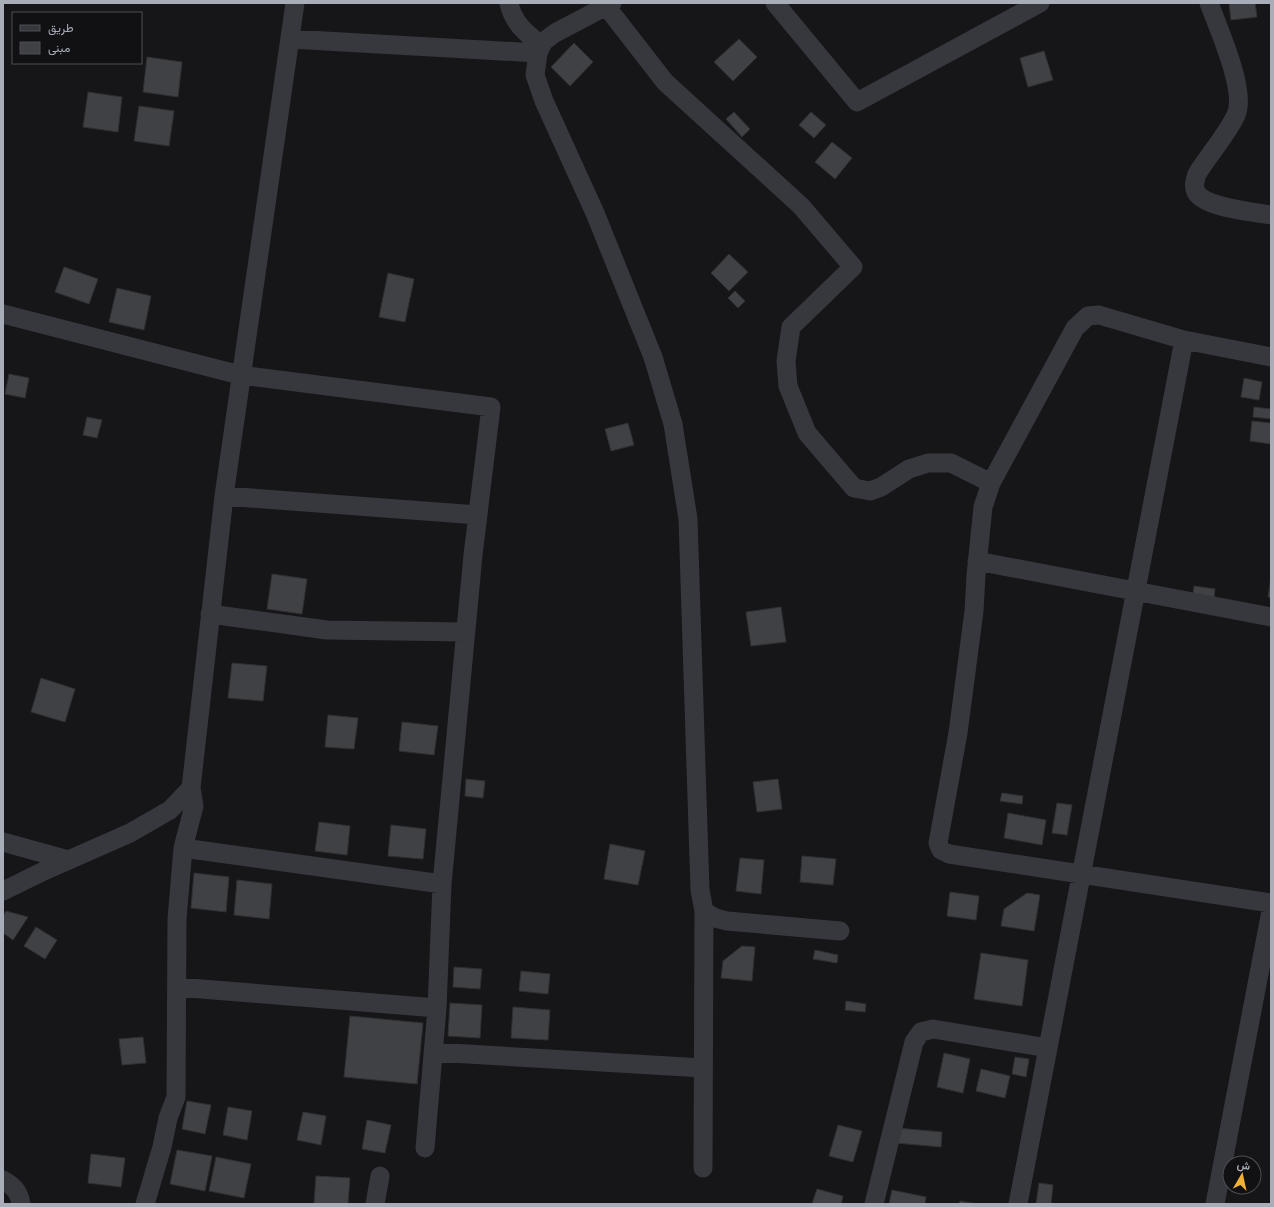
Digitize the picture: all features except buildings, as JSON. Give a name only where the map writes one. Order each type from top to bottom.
[{"type":"street","points":[[145,1204],[162,1148],[168,1118],[176,1097],[177,919],[183,848],[194,806],[191,788],[210,614],[240,374],[295,3]]},
{"type":"street","points":[[509,3],[511,13],[521,30],[539,49]]},
{"type":"street","points":[[775,3],[857,102],[1040,3]]},
{"type":"street","points":[[1209,3],[1232,67],[1238,87],[1240,103],[1236,115],[1197,174],[1194,184],[1196,192],[1202,198],[1213,204],[1271,215]]},
{"type":"street","points":[[703,1168],[704,911],[700,890],[688,519],[673,424],[653,357],[595,213],[544,101],[535,75],[539,49],[555,33],[609,4],[665,82],[801,206],[853,267],[791,327],[786,361],[788,386],[807,433],[854,488],[861,491],[870,491],[881,487],[909,469],[928,463],[951,463],[991,484]]},
{"type":"street","points":[[290,39],[539,49]]},
{"type":"street","points":[[3,314],[240,374],[491,407],[466,632],[442,884],[437,1008],[425,1148]]},
{"type":"street","points":[[1271,357],[1184,340],[1099,315],[1088,316],[1075,328],[991,484],[983,507],[974,611],[958,733],[939,840],[939,847],[944,853],[949,854],[1271,903]]},
{"type":"street","points":[[1018,1204],[1137,591],[1184,340]]},
{"type":"street","points":[[224,496],[478,516]]},
{"type":"street","points":[[978,560],[1271,618]]},
{"type":"street","points":[[210,614],[327,630],[466,632]]},
{"type":"street","points":[[3,891],[130,833],[170,810],[191,788]]},
{"type":"street","points":[[3,842],[68,860]]},
{"type":"street","points":[[183,848],[442,884]]},
{"type":"street","points":[[704,911],[715,918],[727,921],[840,931]]},
{"type":"street","points":[[1215,1204],[1271,911]]},
{"type":"street","points":[[177,987],[437,1008]]},
{"type":"street","points":[[874,1204],[914,1042],[921,1032],[933,1029],[1048,1048]]},
{"type":"street","points":[[433,1052],[703,1068]]},
{"type":"street","points":[[375,1204],[380,1176]]},
{"type":"street","points":[[3,1180],[12,1184],[20,1195],[21,1204]]}]
